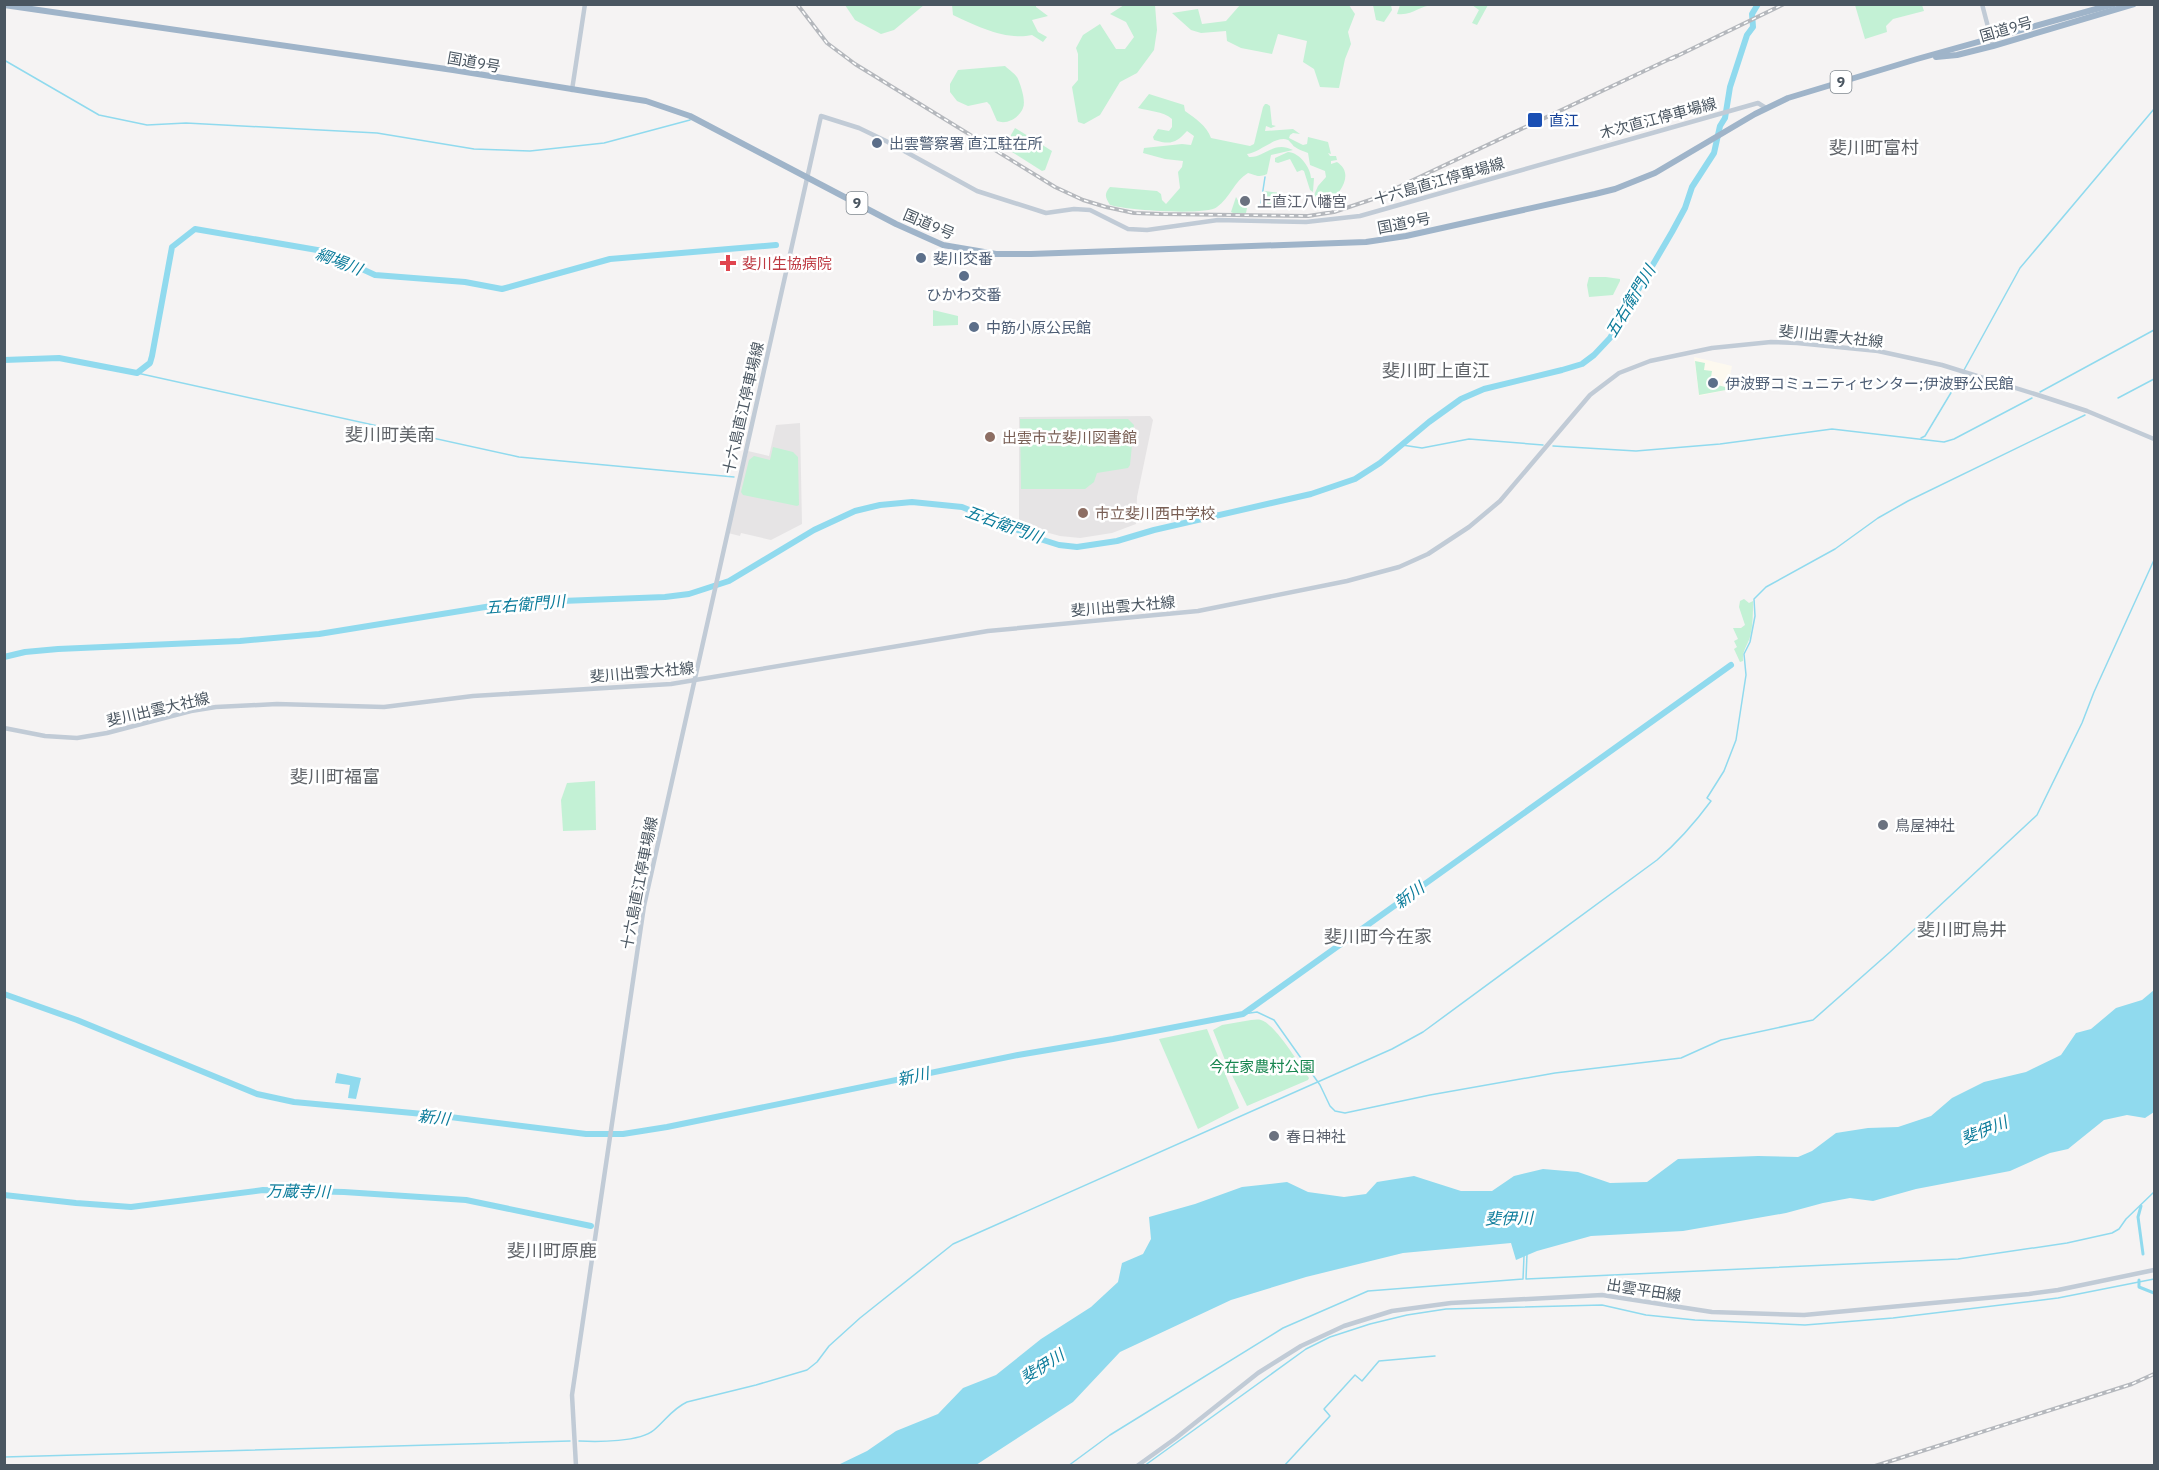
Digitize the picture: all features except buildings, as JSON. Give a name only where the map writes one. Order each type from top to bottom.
[{"type":"highway","name":"国道9号","points":[[4,5],[453,70],[645,101],[673,109],[808,176],[896,224],[943,245],[996,254],[1031,255],[1347,243],[1406,236],[1615,189],[1655,173],[1766,108],[1788,98],[2114,4]]},
{"type":"highway","name":"国道9号","points":[[1917,59],[1957,55],[1994,46],[2134,4]]},
{"type":"main road","points":[[572,90],[585,4]]},
{"type":"main road","points":[[1982,4],[1994,46]]},
{"type":"main road","name":"木次直江停車場線","points":[[1556,160],[1758,103],[1766,108]]},
{"type":"main road","name":"十六島直江停車場線","points":[[576,1463],[572,1395],[644,906],[821,116],[857,128],[885,141],[978,191],[1046,213],[1084,209],[1096,212],[1120,226],[1147,230],[1218,220],[1306,222],[1360,216],[1556,160]]},
{"type":"main road","name":"斐川出雲大社線","points":[[4,728],[45,736],[77,738],[216,707],[278,704],[384,707],[473,696],[671,684],[1008,628],[1206,609],[1310,590],[1386,571],[1428,554],[1482,518],[1516,483],[1565,422],[1590,395],[1607,381],[1650,361],[1712,348],[1771,342],[1797,342],[1878,351],[1942,365],[2056,401],[2087,411],[2154,440]]},
{"type":"main road","name":"出雲平田線","points":[[1137,1466],[1258,1373],[1301,1346],[1344,1326],[1392,1311],[1451,1302],[1602,1295],[1704,1311],[1804,1315],[2038,1293],[2154,1270]]},
{"type":"shaded area","name":"伊波野コミュニティセンター;伊波野公民館","points":[[1694,357],[1732,366],[1727,390],[1699,396]]},
{"type":"shaded area","points":[[1150,416],[1153,420],[1137,497],[1136,524],[1112,533],[1080,538],[1038,530],[1019,520],[1019,417]]},
{"type":"shaded area","points":[[800,423],[802,524],[771,540],[741,533],[740,536],[728,533],[748,451],[769,456],[776,425]]},
{"type":"green space","points":[[1400,4],[1434,5],[1397,14]]},
{"type":"green space","points":[[845,5],[924,5],[894,30],[881,34],[855,20]]},
{"type":"green space","points":[[952,5],[1036,5],[1048,16],[1032,20],[1038,32],[1047,37],[1043,42],[1032,35],[1012,36],[992,31],[953,15]]},
{"type":"green space","points":[[1124,5],[1155,5],[1157,30],[1154,50],[1137,73],[1120,82],[1100,115],[1084,124],[1078,122],[1072,87],[1078,80],[1076,48],[1083,35],[1100,24],[1116,49],[1125,49],[1134,37],[1126,22],[1110,14]]},
{"type":"green space","points":[[1240,5],[1349,5],[1355,14],[1348,32],[1351,44],[1345,59],[1339,88],[1320,87],[1314,69],[1303,62],[1307,41],[1278,34],[1272,54],[1241,48],[1227,41],[1226,31],[1201,33],[1191,30],[1172,13],[1198,9],[1202,24],[1226,21]]},
{"type":"green space","points":[[1373,5],[1391,5],[1392,10],[1384,22],[1376,20]]},
{"type":"green space","points":[[1472,5],[1488,5],[1477,25],[1472,23],[1479,10]]},
{"type":"green space","points":[[1855,5],[1922,5],[1924,11],[1893,19],[1886,26],[1887,32],[1865,39]]},
{"type":"green space","points":[[1005,66],[1017,77],[1024,98],[1023,108],[1012,120],[997,121],[987,102],[968,106],[957,101],[950,92],[950,84],[958,70]]},
{"type":"green space","points":[[1149,94],[1184,105],[1185,111],[1204,126],[1211,138],[1250,146],[1254,144],[1263,107],[1267,104],[1270,106],[1272,125],[1276,126],[1271,128],[1266,126],[1265,131],[1293,129],[1300,134],[1293,133],[1289,138],[1303,145],[1307,144],[1308,137],[1328,142],[1331,154],[1328,153],[1330,156],[1336,156],[1337,160],[1331,161],[1331,164],[1337,162],[1342,167],[1345,172],[1344,183],[1329,203],[1317,198],[1314,195],[1326,177],[1325,171],[1310,165],[1308,153],[1283,139],[1247,154],[1249,157],[1255,157],[1280,147],[1293,150],[1271,155],[1267,174],[1259,176],[1248,173],[1243,176],[1225,199],[1210,210],[1182,212],[1110,205],[1106,196],[1110,187],[1157,191],[1166,204],[1180,188],[1178,172],[1183,161],[1143,153],[1144,148],[1191,145],[1194,136],[1187,131],[1173,142],[1154,140],[1153,137],[1158,129],[1169,131],[1172,127],[1172,119],[1160,113],[1138,108]]},
{"type":"green space","points":[[1015,128],[1052,151],[1045,170],[1042,171],[1004,147]]},
{"type":"green space","points":[[1288,152],[1296,155],[1307,165],[1311,178],[1314,178],[1313,192],[1310,190],[1304,171],[1297,172],[1290,159],[1275,162],[1275,158]]},
{"type":"green space","points":[[1265,191],[1281,193],[1281,203],[1288,206],[1288,210],[1263,204]]},
{"type":"green space","points":[[1236,197],[1241,206],[1247,208],[1246,213],[1231,212]]},
{"type":"green space","points":[[1589,277],[1606,277],[1620,279],[1620,281],[1613,295],[1589,297],[1587,285]]},
{"type":"green space","points":[[933,310],[958,316],[958,325],[933,326]]},
{"type":"green space","points":[[1695,361],[1705,363],[1704,370],[1712,371],[1710,383],[1725,387],[1726,390],[1699,395]]},
{"type":"green space","points":[[1020,419],[1128,419],[1134,425],[1130,465],[1128,468],[1097,473],[1094,482],[1085,489],[1021,489]]},
{"type":"green space","points":[[773,447],[793,452],[798,457],[799,505],[797,506],[743,495],[741,492],[749,460],[754,456],[770,460]]},
{"type":"green space","points":[[1744,599],[1749,603],[1753,601],[1753,619],[1743,661],[1740,662],[1734,649],[1737,647],[1734,641],[1738,639],[1733,628],[1741,628],[1745,625],[1739,607],[1740,601]]},
{"type":"green space","points":[[595,781],[596,830],[563,831],[561,800],[567,783]]},
{"type":"green space","name":"今在家農村公園","points":[[1261,1020],[1273,1028],[1309,1078],[1247,1106],[1213,1030],[1222,1025]]},
{"type":"green space","points":[[1207,1029],[1239,1108],[1198,1129],[1159,1039]]},
{"type":"water","name":"斐伊川","points":[[2154,990],[2154,1112],[2145,1118],[2127,1115],[2104,1120],[2068,1149],[2050,1153],[2010,1171],[1916,1189],[1873,1201],[1850,1198],[1786,1213],[1683,1231],[1591,1236],[1537,1251],[1516,1260],[1511,1243],[1403,1253],[1306,1277],[1231,1300],[1120,1352],[1073,1402],[976,1465],[838,1465],[867,1451],[896,1431],[938,1414],[963,1388],[996,1375],[1041,1339],[1091,1307],[1118,1282],[1122,1263],[1143,1254],[1151,1239],[1149,1217],[1242,1187],[1287,1182],[1308,1192],[1344,1197],[1366,1194],[1377,1182],[1414,1176],[1461,1191],[1492,1191],[1514,1176],[1543,1169],[1578,1172],[1610,1183],[1647,1182],[1678,1159],[1798,1157],[1812,1151],[1836,1133],[1868,1128],[1898,1127],[1931,1116],[1952,1098],[1984,1082],[2026,1072],[2061,1055],[2076,1033],[2091,1029],[2116,1008],[2142,1000]]},
{"type":"water","points":[[337,1073],[361,1078],[356,1099],[348,1098],[350,1085],[335,1083]]},
{"type":"waterway","name":"五右衛門川","points":[[4,657],[25,652],[58,649],[240,641],[319,634],[510,603],[689,594],[729,581],[814,530],[855,511],[880,505],[912,502],[962,507],[1040,539],[1059,545],[1077,547],[1117,541],[1154,530],[1311,494],[1355,479],[1380,463],[1461,399],[1484,389],[1582,364],[1610,338],[1672,232],[1685,208],[1692,187],[1714,153],[1720,126],[1725,118],[1730,87],[1747,35],[1753,27],[1752,14],[1758,4]]},
{"type":"waterway","points":[[4,60],[99,115],[147,125],[186,123],[377,133],[474,149],[530,151],[604,143],[690,120]]},
{"type":"waterway","points":[[1964,370],[2020,268],[2154,109]]},
{"type":"waterway","points":[[1261,203],[1265,177]]},
{"type":"waterway","points":[[1278,196],[1279,207],[1288,209]]},
{"type":"waterway","name":"綱場川","points":[[4,360],[59,358],[137,373],[150,363],[152,356],[172,247],[195,229],[323,251],[375,275],[465,282],[502,289],[610,259],[776,245]]},
{"type":"waterway","points":[[2040,392],[2154,330]]},
{"type":"waterway","points":[[137,373],[519,457],[734,477]]},
{"type":"waterway","points":[[1921,438],[1925,436],[1961,376]]},
{"type":"waterway","points":[[2118,398],[2154,379]]},
{"type":"waterway","points":[[1553,446],[1636,451],[1720,444],[1832,429],[1944,442],[2032,398]]},
{"type":"waterway","points":[[579,1441],[607,1441],[639,1437],[654,1430],[673,1411],[687,1402],[807,1370],[860,1318],[953,1244],[1392,1049],[1423,1032],[1657,860],[1705,809],[1711,801],[1707,798],[1724,771],[1736,740],[1746,675],[1744,654],[1750,642],[1755,616],[1754,599],[1766,587],[1835,549],[1878,518],[1908,501],[2085,415]]},
{"type":"waterway","points":[[1402,445],[1422,448],[1469,439],[1543,445]]},
{"type":"waterway","points":[[1243,1014],[1257,1012],[1274,1020],[1320,1085],[1330,1106],[1335,1111],[1345,1113],[1555,1073],[1681,1058],[1721,1040],[1813,1020],[1890,952],[2037,815],[2082,723],[2154,560]]},
{"type":"waterway","name":"新川","points":[[4,994],[77,1020],[257,1094],[294,1102],[434,1115],[586,1134],[623,1134],[667,1127],[1018,1055],[1243,1014],[1731,665]]},
{"type":"waterway","name":"万蔵寺川","points":[[4,1195],[131,1207],[263,1190],[344,1192],[466,1200],[591,1226]]},
{"type":"waterway","points":[[1527,1254],[1526,1279],[1958,1259],[2067,1243],[2112,1233],[2119,1229],[2154,1192]]},
{"type":"waterway","points":[[2141,1206],[2138,1217],[2143,1254]]},
{"type":"waterway","points":[[1068,1466],[1110,1435],[1283,1328],[1368,1291],[1523,1279],[1524,1256]]},
{"type":"waterway","points":[[1144,1466],[1306,1349],[1330,1337],[1407,1315],[1446,1309],[1602,1305],[1646,1315],[1695,1320],[1805,1325],[1893,1318],[2058,1298],[2154,1279]]},
{"type":"waterway","points":[[2139,1280],[2139,1287],[2154,1293]]},
{"type":"waterway","points":[[1284,1466],[1330,1416],[1324,1409],[1355,1375],[1362,1381],[1379,1361],[1435,1356]]},
{"type":"waterway","points":[[4,1457],[570,1441]]},
{"type":"railway","points":[[797,4],[827,43],[855,64],[1055,187],[1083,200],[1134,213],[1308,216],[1334,212],[1373,199],[1676,56]]},
{"type":"railway","points":[[1671,59],[1784,4]]},
{"type":"railway","points":[[1875,1466],[2132,1384],[2154,1374]]},
{"type":"place","name":"直江","points":[[1535,120]]},
{"type":"place","name":"出雲警察署 直江駐在所","points":[[877,143]]},
{"type":"place","name":"上直江八幡宮","points":[[1245,201]]},
{"type":"place","name":"斐川交番","points":[[921,258]]},
{"type":"place","name":"斐川生協病院","points":[[728,263]]},
{"type":"place","name":"ひかわ交番","points":[[964,276]]},
{"type":"place","name":"中筋小原公民館","points":[[974,327]]},
{"type":"place","name":"伊波野コミュニティセンター;伊波野公民館","points":[[1713,383]]},
{"type":"place","name":"出雲市立斐川図書館","points":[[990,437]]},
{"type":"place","name":"市立斐川西中学校","points":[[1083,513]]},
{"type":"place","name":"鳥屋神社","points":[[1883,825]]},
{"type":"place","name":"春日神社","points":[[1274,1136]]},
{"type":"district","name":"斐川町富村","points":[[1874,147]]},
{"type":"district","name":"斐川町上直江","points":[[1436,370]]},
{"type":"district","name":"斐川町美南","points":[[390,434]]},
{"type":"district","name":"斐川町福富","points":[[335,776]]},
{"type":"district","name":"斐川町鳥井","points":[[1962,929]]},
{"type":"district","name":"斐川町今在家","points":[[1378,936]]},
{"type":"district","name":"斐川町原鹿","points":[[552,1250]]}]
